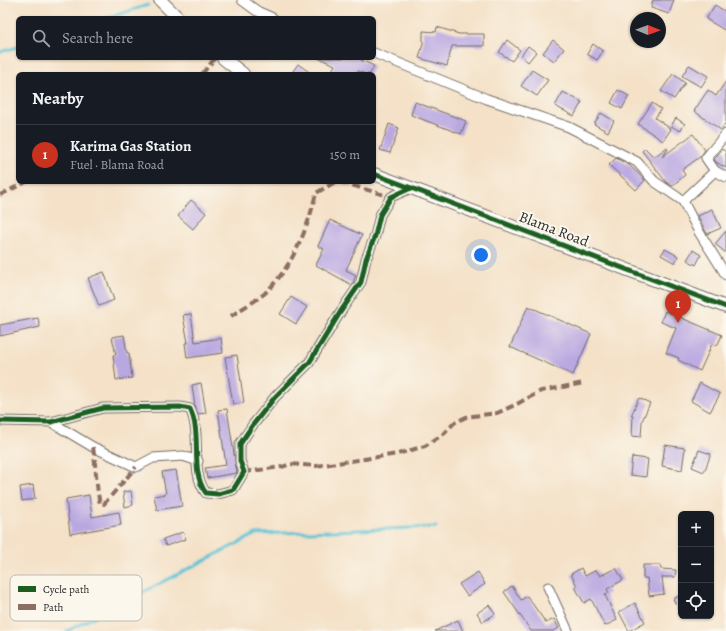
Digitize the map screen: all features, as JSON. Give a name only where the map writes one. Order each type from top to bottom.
[{"type":"street","points":[[160,0],[176,16]]},
{"type":"street","points":[[242,0],[258,11],[269,16]]},
{"type":"street","points":[[376,54],[487,98],[569,127],[637,162],[654,182],[683,201],[696,227],[726,275]]},
{"type":"street","points":[[226,60],[240,72]]},
{"type":"street","points":[[726,134],[706,158],[715,171],[726,177]]},
{"type":"street","points":[[683,201],[715,171]]},
{"type":"street","name":"Blama Road","points":[[376,175],[726,307]]},
{"type":"street","points":[[0,421],[51,422],[103,408],[180,406],[190,409],[195,419],[198,475],[201,486],[206,493],[218,494],[233,490],[244,472],[240,461],[240,444],[252,426],[276,397],[309,363],[361,282],[366,259],[375,236],[380,215],[391,197],[411,188]]},
{"type":"street","points":[[51,422],[93,447],[136,467],[153,458],[183,456],[198,461]]},
{"type":"street","points":[[548,587],[568,631]]},
{"type":"building","points":[[653,0],[674,0],[669,14],[651,8]]},
{"type":"building","points":[[715,5],[726,12],[726,31],[706,19]]},
{"type":"building","points":[[437,27],[459,34],[484,34],[484,46],[452,46],[447,66],[419,58],[423,44],[423,31],[436,32]]},
{"type":"building","points":[[507,40],[520,50],[512,61],[499,52]]},
{"type":"building","points":[[553,40],[564,49],[554,61],[543,53]]},
{"type":"building","points":[[593,44],[603,51],[597,60],[587,54]]},
{"type":"building","points":[[528,46],[536,52],[528,62],[521,56]]},
{"type":"building","points":[[323,60],[361,60],[374,66],[371,72],[331,72],[335,65]]},
{"type":"building","points":[[298,64],[309,72],[292,72]]},
{"type":"building","points":[[689,65],[708,76],[701,87],[682,76]]},
{"type":"building","points":[[532,70],[548,80],[537,96],[521,86]]},
{"type":"building","points":[[673,74],[685,83],[674,99],[661,91]]},
{"type":"building","points":[[726,81],[726,122],[721,130],[694,111],[708,90],[716,96]]},
{"type":"building","points":[[618,90],[629,96],[622,109],[611,103]]},
{"type":"building","points":[[563,92],[582,102],[574,116],[555,106]]},
{"type":"building","points":[[415,102],[466,121],[461,134],[411,115]]},
{"type":"building","points":[[652,103],[661,109],[655,118],[671,129],[663,141],[638,124]]},
{"type":"building","points":[[601,113],[614,121],[608,132],[594,124]]},
{"type":"building","points":[[676,118],[685,124],[680,131],[671,126]]},
{"type":"building","points":[[389,124],[399,128],[390,153],[380,150]]},
{"type":"building","points":[[693,134],[705,150],[701,156],[682,170],[685,175],[672,186],[666,182],[642,151],[645,148],[654,157],[666,148],[668,149],[662,157]]},
{"type":"building","points":[[722,149],[726,152],[726,168],[714,159]]},
{"type":"building","points":[[616,158],[629,165],[645,180],[636,190],[609,165]]},
{"type":"building","points":[[191,200],[206,213],[193,229],[178,216]]},
{"type":"building","points":[[712,209],[721,228],[707,234],[698,216]]},
{"type":"building","points":[[330,220],[362,235],[346,270],[356,275],[352,285],[316,265],[324,249],[318,246]]},
{"type":"building","points":[[726,231],[726,253],[715,244]]},
{"type":"building","points":[[665,249],[678,256],[675,263],[661,255]]},
{"type":"building","points":[[693,250],[701,255],[696,265],[687,260]]},
{"type":"building","points":[[104,272],[114,300],[99,306],[88,278]]},
{"type":"building","points":[[291,297],[307,307],[296,324],[280,314]]},
{"type":"building","points":[[528,306],[591,334],[573,375],[510,347]]},
{"type":"building","points":[[665,311],[722,335],[717,346],[712,344],[700,371],[678,360],[679,358],[666,353],[676,328],[661,322]]},
{"type":"building","points":[[191,314],[195,342],[221,338],[223,353],[187,358],[185,343],[188,343],[183,315]]},
{"type":"building","points":[[38,318],[40,327],[0,336],[0,325]]},
{"type":"building","points":[[124,335],[127,353],[129,353],[132,378],[116,380],[113,355],[116,355],[112,337]]},
{"type":"building","points":[[237,355],[244,403],[233,404],[225,357]]},
{"type":"building","points":[[201,383],[206,413],[198,414],[195,406],[192,385]]},
{"type":"building","points":[[700,383],[720,394],[710,412],[691,401]]},
{"type":"building","points":[[639,398],[650,403],[642,421],[641,437],[632,436],[633,416],[631,416]]},
{"type":"building","points":[[227,409],[237,473],[207,478],[205,468],[226,465],[218,410]]},
{"type":"building","points":[[665,445],[685,448],[682,470],[662,466]]},
{"type":"building","points":[[699,450],[711,454],[704,472],[692,467]]},
{"type":"building","points":[[632,457],[648,459],[646,477],[630,475]]},
{"type":"building","points":[[176,470],[182,506],[157,510],[154,496],[166,494],[162,472]]},
{"type":"building","points":[[33,485],[35,499],[22,501],[20,487]]},
{"type":"building","points":[[131,491],[133,505],[125,507],[123,492]]},
{"type":"building","points":[[89,495],[92,517],[119,512],[121,525],[70,534],[66,499]]},
{"type":"building","points":[[183,532],[186,539],[166,546],[163,539]]},
{"type":"building","points":[[643,565],[660,565],[661,569],[676,570],[675,577],[662,577],[664,594],[649,596],[647,578],[643,578]]},
{"type":"building","points":[[581,568],[585,576],[596,570],[600,576],[616,568],[623,580],[607,589],[609,593],[605,595],[617,620],[605,626],[591,599],[584,603],[575,587],[577,586],[571,574]]},
{"type":"building","points":[[478,572],[485,584],[467,596],[459,584]]},
{"type":"building","points":[[512,586],[521,600],[527,596],[546,623],[554,619],[559,628],[553,631],[531,631],[504,592]]},
{"type":"building","points":[[678,596],[678,608],[673,599]]},
{"type":"building","points":[[635,603],[645,622],[629,631],[619,612]]},
{"type":"building","points":[[489,605],[495,614],[483,622],[477,613]]},
{"type":"building","points":[[458,620],[463,631],[435,631]]},
{"type":"waterway","points":[[113,16],[148,5]]},
{"type":"waterway","points":[[0,52],[16,48]]},
{"type":"waterway","points":[[142,593],[256,534],[436,527]]},
{"type":"waterway","points":[[67,631],[86,621]]},
{"type":"marked path","points":[[204,72],[213,60]]},
{"type":"marked path","points":[[0,195],[22,184]]},
{"type":"marked path","points":[[231,316],[256,300],[274,284],[291,260],[298,247],[313,207],[316,193],[332,184]]},
{"type":"marked path","points":[[348,184],[391,197]]},
{"type":"marked path","points":[[244,472],[282,467],[290,464],[316,466],[398,454],[425,446],[445,433],[454,423],[466,417],[497,413],[541,391],[584,383]]},
{"type":"marked path","points":[[93,447],[100,504],[104,504],[136,467]]},
{"type":"cycle path","points":[[376,175],[726,307]]},
{"type":"cycle path","points":[[0,421],[51,422],[103,408],[180,407],[190,409],[196,430],[197,464],[201,484],[206,493],[218,494],[233,490],[244,472],[240,461],[240,444],[275,397],[309,363],[361,282],[366,259],[375,236],[380,215],[391,197],[411,188]]},
{"type":"place","name":"Karima Gas Station","points":[[678,323]]}]
